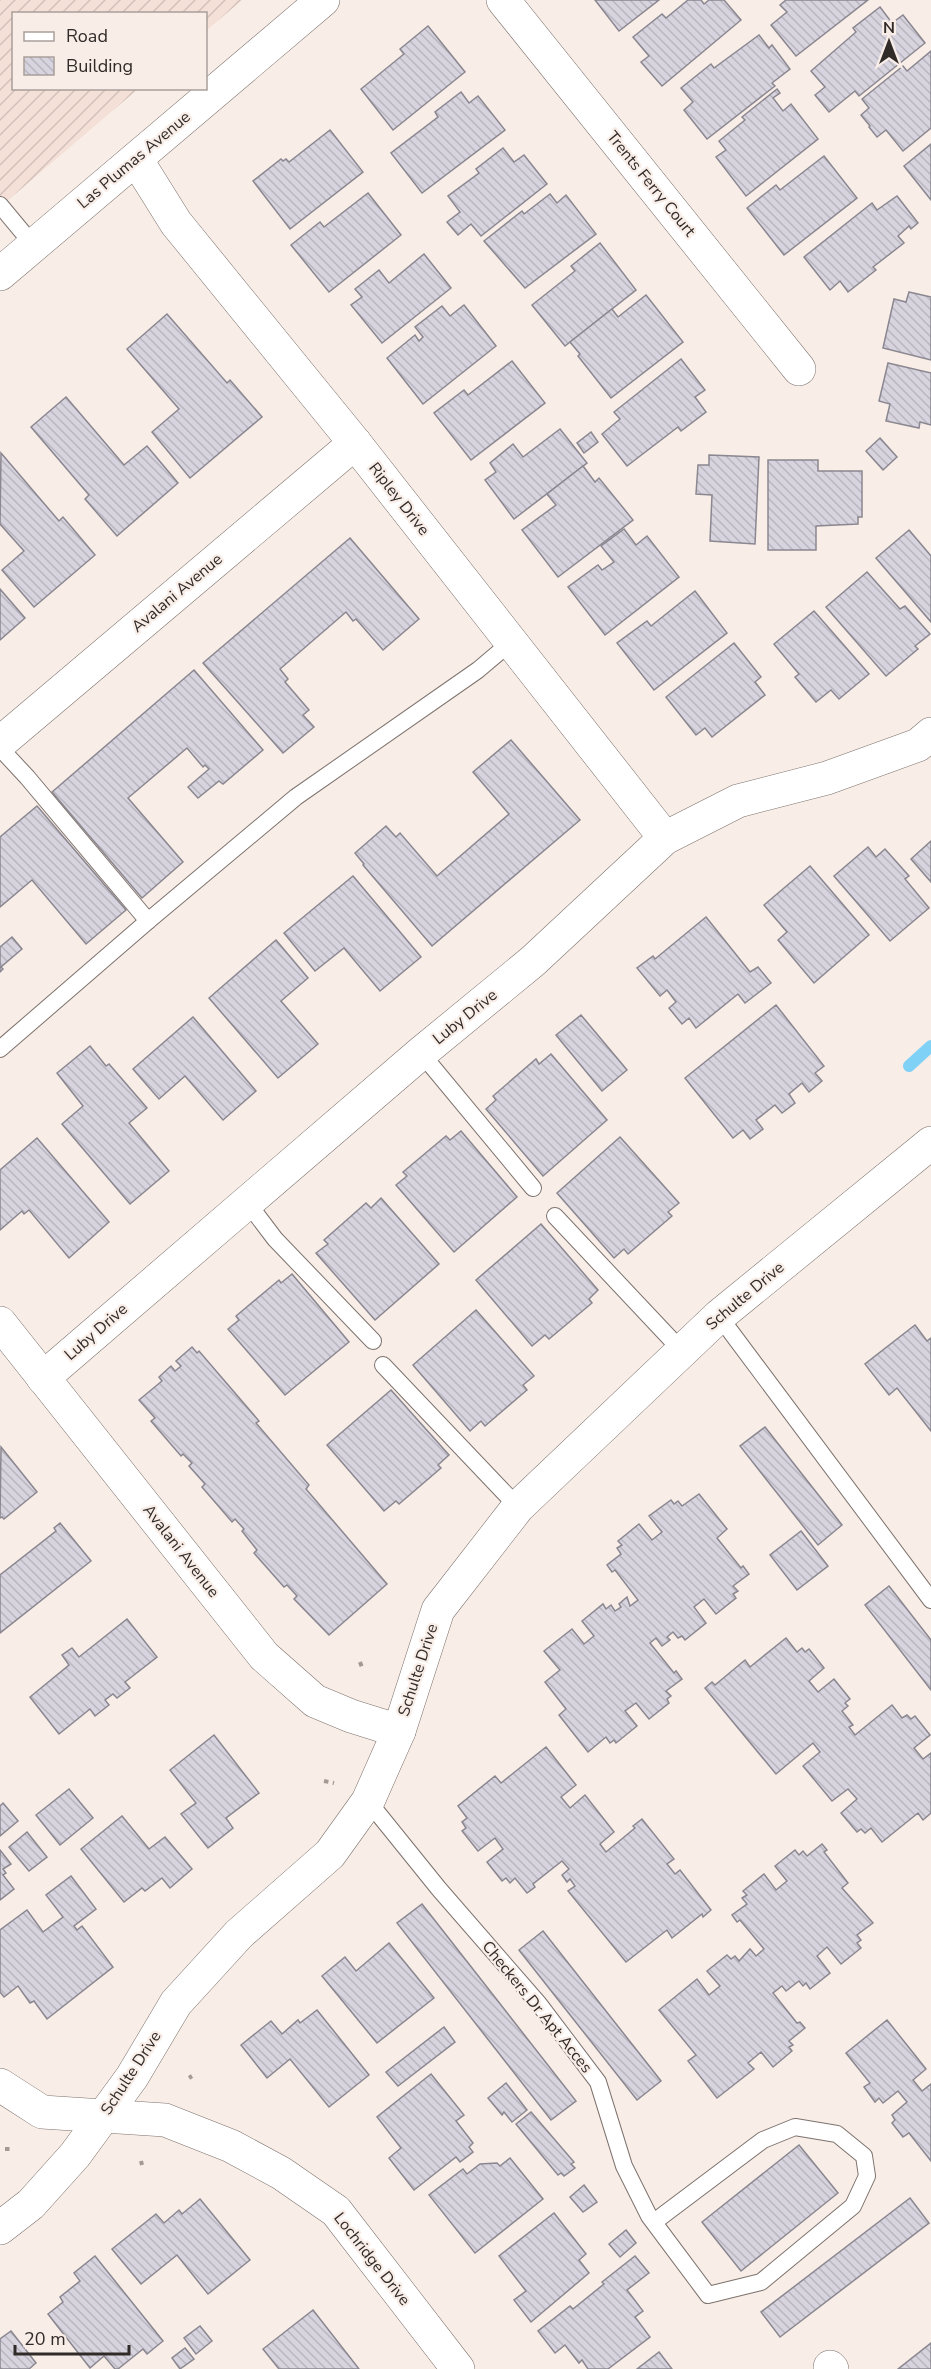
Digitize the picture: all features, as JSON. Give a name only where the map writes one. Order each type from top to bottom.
[{"type":"street","name":"Trents Ferry Court","points":[[503,0],[799,369]]},
{"type":"street","name":"Las Plumas Avenue","points":[[0,274],[317,2]]},
{"type":"street","name":"Ripley Drive","points":[[136,159],[176,223],[355,443],[665,838]]},
{"type":"street","name":"Avalani Avenue","points":[[0,743],[355,443]]},
{"type":"street","name":"Luby Drive","points":[[43,1378],[421,1053],[533,961],[665,838],[738,801],[827,778],[918,745],[931,734]]},
{"type":"street","name":"Schulte Drive","points":[[0,2228],[39,2196],[75,2155],[132,2077],[176,2003],[239,1934],[330,1854],[368,1801],[399,1731],[438,1610],[518,1508],[719,1316],[931,1143]]},
{"type":"street","name":"Avalani Avenue","points":[[0,1323],[264,1656],[315,1701],[351,1716],[399,1731]]},
{"type":"street","name":"Lochridge Drive","points":[[0,2085],[42,2112],[165,2120],[231,2146],[281,2173],[336,2211],[458,2369]]},
{"type":"lane","points":[[0,205],[34,246]]},
{"type":"lane","points":[[0,1049],[296,797],[478,670],[511,642]]},
{"type":"lane","points":[[0,748],[148,921]]},
{"type":"lane","points":[[421,1053],[533,1188]]},
{"type":"lane","points":[[247,1202],[275,1239],[373,1341]]},
{"type":"lane","points":[[555,1216],[682,1351]]},
{"type":"lane","points":[[719,1316],[931,1600]]},
{"type":"lane","points":[[383,1365],[518,1508]]},
{"type":"lane","name":"Checkers Dr Apt Acces","points":[[368,1801],[439,1889],[539,2004],[598,2082],[624,2166],[648,2216],[708,2295],[761,2282],[853,2206],[867,2176],[864,2156],[837,2134],[795,2127],[763,2140],[654,2222]]},
{"type":"path","points":[[360,1662],[363,1670]]},
{"type":"path","points":[[324,1781],[334,1783]]},
{"type":"shaded area","points":[[0,0],[242,0],[207,30],[207,12],[12,12],[12,90],[137,90],[0,207]]},
{"type":"building","points":[[595,0],[659,0],[619,31]]},
{"type":"building","points":[[688,0],[701,0],[704,4],[709,0],[724,0],[741,20],[662,86],[641,62],[649,56],[633,37],[662,14],[666,18]]},
{"type":"building","points":[[786,0],[868,0],[796,56],[771,25],[787,12],[780,5]]},
{"type":"building","points":[[880,7],[892,23],[903,15],[925,43],[859,96],[855,91],[829,112],[815,95],[825,87],[811,71],[856,32],[853,28]]},
{"type":"building","points":[[428,26],[465,72],[393,130],[361,89],[404,54],[400,49]]},
{"type":"building","points":[[759,35],[769,48],[772,45],[790,69],[772,83],[775,86],[707,139],[684,110],[693,102],[681,88],[711,64],[714,68]]},
{"type":"building","points":[[931,51],[931,128],[903,151],[886,130],[877,137],[869,127],[861,115],[869,108],[862,99],[903,66],[907,71]]},
{"type":"building","points":[[777,89],[780,93],[773,98],[783,111],[791,104],[818,139],[746,196],[716,157],[726,150],[719,141],[745,120],[742,117]]},
{"type":"building","points":[[461,92],[469,103],[478,96],[505,130],[422,193],[391,153],[438,117],[435,112]]},
{"type":"building","points":[[330,130],[363,172],[290,229],[253,181],[281,159],[289,162]]},
{"type":"building","points":[[931,144],[931,200],[904,166]]},
{"type":"building","points":[[503,148],[514,162],[524,155],[547,184],[481,236],[471,224],[458,235],[447,222],[460,212],[448,196],[479,173],[476,169]]},
{"type":"building","points":[[824,156],[857,198],[784,255],[747,208],[776,185],[780,190]]},
{"type":"building","points":[[368,193],[401,235],[329,292],[291,245],[320,222],[324,227]]},
{"type":"building","points":[[550,194],[557,203],[566,195],[596,234],[525,288],[484,241],[522,211],[524,214]]},
{"type":"building","points":[[897,196],[918,223],[911,229],[909,226],[898,236],[904,243],[873,267],[876,270],[848,292],[840,281],[830,290],[804,257],[872,203],[877,210]]},
{"type":"building","points":[[600,243],[636,290],[565,346],[532,305],[575,271],[571,266]]},
{"type":"building","points":[[424,254],[451,288],[382,343],[351,305],[362,297],[355,289],[379,270],[389,283]]},
{"type":"building","points":[[909,292],[931,297],[931,360],[883,348],[894,299],[906,302]]},
{"type":"building","points":[[646,295],[683,342],[611,398],[578,356],[580,354],[570,342],[612,309],[618,317]]},
{"type":"building","points":[[464,305],[496,346],[423,404],[387,358],[415,335],[419,341],[423,337],[415,327],[442,306],[450,316]]},
{"type":"building","points":[[167,314],[227,383],[230,380],[262,417],[190,478],[152,432],[179,409],[127,349]]},
{"type":"building","points":[[681,359],[705,390],[695,397],[706,412],[681,431],[678,427],[627,466],[602,434],[620,419],[614,412]]},
{"type":"building","points":[[512,361],[545,403],[471,460],[434,413],[464,390],[468,395]]},
{"type":"building","points":[[888,363],[931,373],[931,425],[920,422],[919,428],[886,421],[890,404],[879,401]]},
{"type":"building","points":[[66,397],[124,465],[147,446],[178,483],[117,536],[85,499],[89,495],[31,427]]},
{"type":"building","points":[[560,429],[587,463],[514,519],[485,480],[496,472],[490,463],[513,444],[523,457]]},
{"type":"building","points":[[591,432],[598,442],[584,453],[577,443]]},
{"type":"building","points":[[880,438],[897,457],[883,470],[866,451]]},
{"type":"building","points":[[1,453],[59,521],[63,517],[95,555],[34,607],[2,570],[24,551],[0,524]]},
{"type":"building","points":[[709,455],[759,457],[755,544],[710,541],[712,495],[696,494],[698,465],[709,465]]},
{"type":"building","points":[[768,460],[818,460],[818,471],[862,471],[862,517],[858,517],[858,524],[816,526],[816,550],[768,550]]},
{"type":"building","points":[[583,466],[595,482],[599,478],[633,520],[558,577],[522,530],[556,505],[547,494]]},
{"type":"building","points":[[624,529],[636,545],[647,536],[679,577],[605,635],[568,587],[598,565],[602,570],[614,562],[601,546]]},
{"type":"building","points":[[909,530],[931,556],[931,622],[876,558]]},
{"type":"building","points":[[350,538],[419,619],[383,650],[356,619],[353,621],[346,612],[280,669],[288,679],[285,682],[309,710],[303,715],[314,727],[283,753],[203,663]]},
{"type":"building","points":[[867,572],[900,609],[905,606],[930,634],[915,646],[918,649],[886,676],[826,607]]},
{"type":"building","points":[[0,589],[25,618],[0,640]]},
{"type":"building","points":[[695,591],[727,633],[654,690],[617,643],[647,621],[651,626]]},
{"type":"building","points":[[814,611],[869,674],[839,699],[831,690],[816,702],[795,677],[799,674],[774,644]]},
{"type":"building","points":[[734,643],[761,677],[755,682],[765,695],[712,737],[705,728],[696,735],[666,697]]},
{"type":"building","points":[[194,670],[263,750],[223,784],[219,781],[198,798],[188,787],[209,769],[205,765],[203,767],[187,748],[128,798],[183,862],[142,898],[52,792]]},
{"type":"building","points":[[511,740],[580,820],[432,946],[355,853],[386,826],[396,837],[400,833],[437,876],[509,814],[473,772]]},
{"type":"building","points":[[37,806],[126,910],[86,944],[32,880],[0,907],[0,837]]},
{"type":"building","points":[[931,841],[931,882],[911,859]]},
{"type":"building","points":[[868,847],[876,857],[885,849],[909,876],[905,879],[929,908],[890,941],[834,876]]},
{"type":"building","points":[[810,866],[869,935],[814,983],[778,940],[787,932],[764,905]]},
{"type":"building","points":[[353,876],[421,957],[380,991],[344,948],[315,971],[284,933]]},
{"type":"building","points":[[706,917],[750,972],[758,967],[771,983],[745,1003],[738,994],[696,1028],[689,1018],[682,1024],[669,1008],[676,1002],[667,990],[660,996],[637,968],[653,956],[655,959]]},
{"type":"building","points":[[12,937],[22,949],[1,967],[3,969],[0,972],[0,947]]},
{"type":"building","points":[[276,940],[308,978],[281,1001],[318,1044],[278,1078],[209,998]]},
{"type":"building","points":[[776,1005],[824,1066],[815,1073],[822,1081],[809,1092],[802,1083],[789,1094],[795,1103],[782,1113],[775,1105],[756,1120],[763,1129],[750,1139],[743,1130],[733,1138],[685,1078]]},
{"type":"building","points":[[581,1015],[627,1070],[602,1091],[556,1035]]},
{"type":"building","points":[[193,1017],[256,1091],[223,1120],[185,1076],[159,1099],[133,1069]]},
{"type":"building","points":[[90,1046],[106,1066],[109,1064],[147,1108],[129,1123],[169,1171],[130,1204],[62,1124],[83,1106],[57,1073]]},
{"type":"building","points":[[551,1054],[607,1120],[543,1176],[486,1109],[496,1100],[493,1096],[536,1059],[539,1064]]},
{"type":"building","points":[[461,1131],[517,1197],[454,1252],[396,1185],[407,1176],[403,1172],[446,1136],[450,1140]]},
{"type":"building","points":[[620,1137],[679,1203],[668,1212],[672,1216],[628,1254],[624,1249],[614,1258],[557,1193]]},
{"type":"building","points":[[37,1138],[109,1222],[69,1258],[29,1210],[24,1214],[22,1211],[0,1230],[0,1170]]},
{"type":"building","points":[[381,1198],[439,1264],[375,1320],[316,1253],[328,1244],[324,1240],[366,1203],[371,1208]]},
{"type":"building","points":[[541,1224],[598,1290],[589,1299],[592,1303],[549,1339],[545,1335],[532,1346],[476,1280]]},
{"type":"building","points":[[292,1274],[349,1342],[285,1395],[228,1329],[239,1320],[236,1316],[279,1280],[281,1283]]},
{"type":"building","points":[[476,1310],[534,1376],[523,1385],[527,1390],[485,1426],[481,1421],[470,1431],[413,1365]]},
{"type":"building","points":[[915,1325],[927,1341],[931,1338],[931,1431],[897,1388],[889,1395],[865,1364]]},
{"type":"building","points":[[192,1347],[197,1353],[199,1351],[259,1421],[256,1423],[309,1485],[306,1489],[387,1584],[329,1635],[294,1599],[297,1596],[287,1585],[284,1587],[254,1553],[257,1550],[242,1531],[244,1529],[235,1519],[232,1522],[202,1487],[205,1484],[189,1466],[192,1463],[183,1454],[181,1456],[151,1421],[155,1418],[139,1400],[162,1381],[159,1377],[171,1366],[175,1371],[181,1366],[176,1361]]},
{"type":"building","points":[[391,1390],[449,1455],[438,1465],[441,1468],[399,1504],[396,1501],[384,1511],[327,1445]]},
{"type":"building","points":[[765,1427],[842,1525],[818,1545],[740,1446]]},
{"type":"building","points":[[1,1447],[37,1492],[4,1519],[0,1518]]},
{"type":"building","points":[[699,1494],[727,1529],[717,1538],[741,1568],[743,1566],[749,1574],[733,1586],[738,1591],[733,1594],[736,1598],[716,1614],[704,1599],[694,1607],[706,1623],[685,1640],[682,1636],[678,1638],[673,1632],[667,1637],[670,1640],[662,1646],[656,1638],[650,1643],[674,1673],[676,1671],[682,1679],[666,1691],[671,1696],[667,1699],[669,1703],[649,1719],[636,1703],[625,1711],[637,1726],[616,1743],[614,1740],[610,1743],[606,1737],[588,1752],[559,1715],[566,1709],[545,1682],[560,1670],[544,1651],[572,1629],[584,1644],[594,1636],[582,1621],[603,1604],[606,1609],[611,1605],[615,1611],[621,1607],[619,1604],[627,1597],[630,1606],[638,1600],[615,1570],[612,1572],[607,1565],[621,1554],[617,1548],[622,1545],[618,1541],[639,1524],[652,1540],[662,1532],[649,1516],[671,1500],[674,1504],[678,1501],[682,1506]]},
{"type":"building","points":[[60,1523],[91,1561],[0,1633],[0,1575],[56,1531],[54,1528]]},
{"type":"building","points":[[801,1531],[828,1566],[797,1590],[770,1555]]},
{"type":"building","points":[[889,1586],[931,1640],[931,1690],[865,1605]]},
{"type":"building","points":[[127,1619],[157,1657],[125,1682],[130,1688],[117,1698],[113,1694],[105,1700],[109,1705],[95,1716],[90,1709],[59,1734],[30,1697],[69,1665],[62,1655],[72,1648],[79,1657]]},
{"type":"building","points":[[786,1638],[797,1652],[802,1648],[805,1652],[809,1649],[824,1668],[809,1681],[818,1692],[834,1679],[850,1699],[845,1703],[848,1706],[842,1711],[853,1725],[849,1727],[855,1735],[892,1705],[902,1718],[907,1715],[911,1719],[915,1716],[930,1735],[914,1748],[923,1759],[931,1753],[931,1813],[923,1820],[918,1813],[882,1842],[871,1828],[865,1833],[861,1829],[857,1832],[841,1813],[857,1799],[848,1789],[832,1801],[803,1766],[820,1752],[813,1743],[776,1774],[705,1688],[712,1682],[715,1685],[745,1660],[750,1667]]},
{"type":"building","points":[[214,1735],[259,1793],[226,1818],[233,1828],[208,1848],[181,1814],[196,1803],[170,1770]]},
{"type":"building","points":[[546,1747],[576,1785],[561,1797],[570,1808],[585,1795],[614,1832],[600,1844],[606,1852],[635,1828],[633,1826],[642,1819],[674,1859],[667,1864],[675,1874],[680,1870],[711,1910],[703,1917],[702,1914],[672,1938],[667,1930],[626,1962],[568,1891],[575,1886],[570,1879],[567,1882],[562,1875],[569,1869],[562,1861],[533,1884],[535,1887],[527,1893],[515,1878],[510,1883],[506,1878],[502,1881],[487,1862],[503,1849],[495,1838],[478,1851],[462,1831],[466,1828],[462,1822],[467,1818],[458,1806],[495,1776],[501,1783]]},
{"type":"building","points":[[69,1789],[93,1818],[60,1845],[36,1815]]},
{"type":"building","points":[[3,1803],[18,1821],[0,1836],[0,1806]]},
{"type":"building","points":[[122,1816],[149,1849],[165,1837],[192,1869],[170,1888],[162,1878],[145,1891],[142,1888],[124,1902],[81,1849]]},
{"type":"building","points":[[27,1832],[47,1857],[29,1871],[9,1847]]},
{"type":"building","points":[[822,1844],[827,1850],[824,1852],[848,1883],[842,1888],[873,1923],[857,1935],[861,1940],[857,1943],[861,1948],[841,1964],[827,1947],[817,1956],[830,1973],[810,1989],[806,1983],[803,1986],[799,1981],[786,1991],[782,1986],[773,1993],[797,2023],[800,2022],[805,2028],[789,2041],[793,2045],[789,2047],[792,2051],[773,2067],[761,2052],[748,2063],[754,2069],[717,2098],[688,2061],[696,2055],[659,2010],[697,1979],[709,1995],[720,1986],[707,1971],[727,1955],[731,1959],[735,1956],[739,1961],[750,1949],[756,1956],[764,1949],[740,1920],[737,1922],[732,1915],[747,1904],[742,1898],[747,1895],[743,1891],[764,1874],[776,1890],[787,1881],[775,1866],[795,1850],[799,1855],[803,1851],[807,1856]]},
{"type":"building","points":[[0,1850],[11,1864],[3,1869],[6,1873],[3,1875],[14,1889],[0,1900]]},
{"type":"building","points":[[71,1876],[96,1909],[74,1926],[77,1930],[82,1926],[113,1967],[47,2019],[34,2001],[30,2003],[18,1986],[4,1997],[0,1992],[0,1930],[27,1910],[43,1932],[63,1917],[46,1895]]},
{"type":"building","points":[[422,1904],[576,2101],[551,2120],[397,1923]]},
{"type":"building","points":[[543,1931],[661,2081],[637,2100],[519,1950]]},
{"type":"building","points":[[389,1943],[434,1998],[377,2043],[322,1976],[345,1957],[356,1971]]},
{"type":"building","points":[[317,2010],[369,2075],[329,2107],[290,2059],[267,2078],[241,2045],[271,2021],[282,2034],[298,2020],[300,2023]]},
{"type":"building","points":[[887,2020],[926,2069],[913,2080],[922,2091],[931,2084],[931,2161],[909,2133],[903,2137],[892,2123],[895,2120],[892,2115],[907,2102],[898,2091],[883,2103],[879,2098],[875,2102],[864,2087],[870,2083],[846,2053]]},
{"type":"building","points":[[444,2027],[455,2042],[398,2086],[386,2072]]},
{"type":"building","points":[[431,2074],[464,2115],[456,2121],[473,2143],[469,2147],[473,2152],[460,2162],[456,2157],[414,2190],[389,2158],[401,2148],[377,2117]]},
{"type":"building","points":[[506,2083],[527,2110],[512,2122],[504,2112],[502,2115],[488,2098]]},
{"type":"building","points":[[531,2112],[574,2162],[571,2164],[575,2168],[564,2176],[561,2173],[558,2175],[516,2124]]},
{"type":"building","points":[[799,2145],[838,2193],[741,2271],[702,2222]]},
{"type":"building","points":[[510,2158],[543,2199],[475,2253],[429,2195],[463,2169],[467,2174],[480,2164],[497,2163],[500,2166]]},
{"type":"building","points":[[584,2185],[597,2202],[583,2212],[570,2197]]},
{"type":"building","points":[[910,2198],[929,2223],[780,2337],[761,2312]]},
{"type":"building","points":[[200,2199],[250,2260],[208,2294],[177,2255],[141,2284],[112,2249],[156,2214],[164,2223],[179,2210],[182,2214]]},
{"type":"building","points":[[554,2213],[586,2254],[579,2260],[589,2273],[531,2322],[514,2300],[526,2291],[499,2256]]},
{"type":"building","points":[[626,2230],[636,2243],[620,2257],[609,2244]]},
{"type":"building","points":[[95,2256],[163,2341],[147,2354],[143,2349],[118,2369],[115,2369],[104,2356],[90,2368],[48,2314],[63,2302],[60,2297],[80,2281],[74,2273]]},
{"type":"building","points":[[635,2256],[649,2273],[627,2290],[643,2311],[635,2317],[650,2337],[608,2369],[588,2369],[582,2360],[579,2363],[565,2345],[555,2353],[538,2331],[570,2306],[573,2309]]},
{"type":"building","points":[[313,2310],[359,2369],[279,2369],[263,2349]]},
{"type":"building","points":[[200,2326],[212,2341],[196,2354],[184,2338]]},
{"type":"building","points":[[11,2331],[36,2363],[29,2369],[0,2369],[0,2339]]},
{"type":"building","points":[[931,2343],[931,2369],[898,2369]]},
{"type":"building","points":[[185,2348],[194,2359],[180,2369],[172,2358]]},
{"type":"building","points":[[659,2352],[672,2369],[637,2369]]},
{"type":"waterway","points":[[909,1066],[931,1046]]}]
